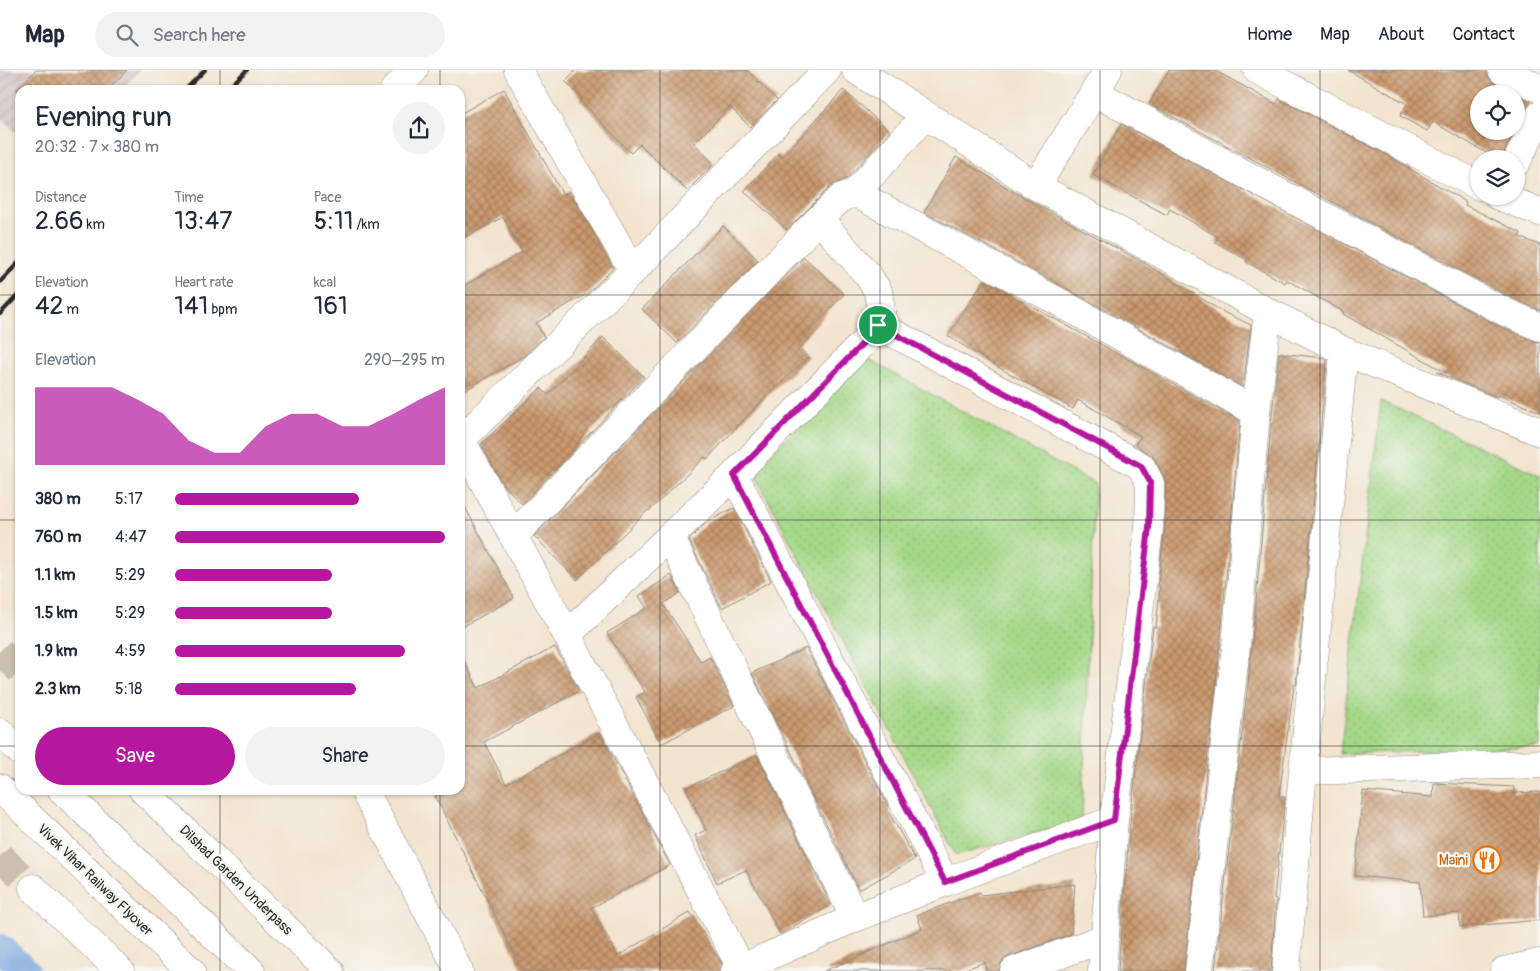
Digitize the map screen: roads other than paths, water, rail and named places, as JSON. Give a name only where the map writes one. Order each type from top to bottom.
[{"type":"street","points":[[399,85],[414,70]]},
{"type":"street","points":[[518,70],[633,271]]},
{"type":"street","points":[[465,435],[633,271],[827,70]]},
{"type":"street","points":[[856,70],[1036,186],[1268,312],[1344,351],[1540,432]]},
{"type":"street","points":[[1257,70],[1470,181]]},
{"type":"street","points":[[1502,70],[1540,89]]},
{"type":"street","points":[[1036,186],[1101,81],[1265,185],[1505,312],[1540,327]]},
{"type":"street","points":[[1522,150],[1540,115]]},
{"type":"street","points":[[513,536],[819,219],[842,197],[855,193],[925,116]]},
{"type":"street","points":[[855,193],[1066,306],[1256,412]]},
{"type":"street","points":[[1522,205],[1540,212]]},
{"type":"street","points":[[567,635],[734,475],[864,342],[878,325],[881,311],[878,291],[819,219]]},
{"type":"street","points":[[1198,971],[1236,646],[1256,412],[1268,312]]},
{"type":"street","points":[[878,325],[1141,466],[1150,482],[1149,528],[1114,820],[1102,971]]},
{"type":"street","points":[[1286,971],[1303,771],[1344,351]]},
{"type":"street","points":[[465,446],[567,635],[738,969],[855,918],[945,882],[1114,820]]},
{"type":"street","points":[[734,475],[945,882]]},
{"type":"street","points":[[670,536],[769,744],[855,918]]},
{"type":"street","points":[[0,732],[15,746]]},
{"type":"street","points":[[1303,771],[1540,764]]},
{"type":"street","name":"Vivek Vihar Railway Flyover","points":[[0,788],[191,971]]},
{"type":"street","points":[[67,795],[251,971]]},
{"type":"street","name":"Dilshad Garden Underpass","points":[[148,795],[330,971]]},
{"type":"street","points":[[367,795],[459,971]]},
{"type":"street","points":[[33,888],[120,971]]},
{"type":"street","points":[[1014,971],[1105,938]]},
{"type":"street","points":[[1504,971],[1540,964]]},
{"type":"waterway","points":[[0,948],[26,971]]},
{"type":"tunnel","points":[[0,651],[15,666]]},
{"type":"tunnel","points":[[0,856],[33,888]]},
{"type":"railway","points":[[190,85],[205,70]]},
{"type":"railway","points":[[231,85],[247,70]]},
{"type":"railway","points":[[0,282],[15,266]]},
{"type":"railway","points":[[0,314],[15,298]]},
{"type":"place","name":"Maini","points":[[1487,860]]}]
